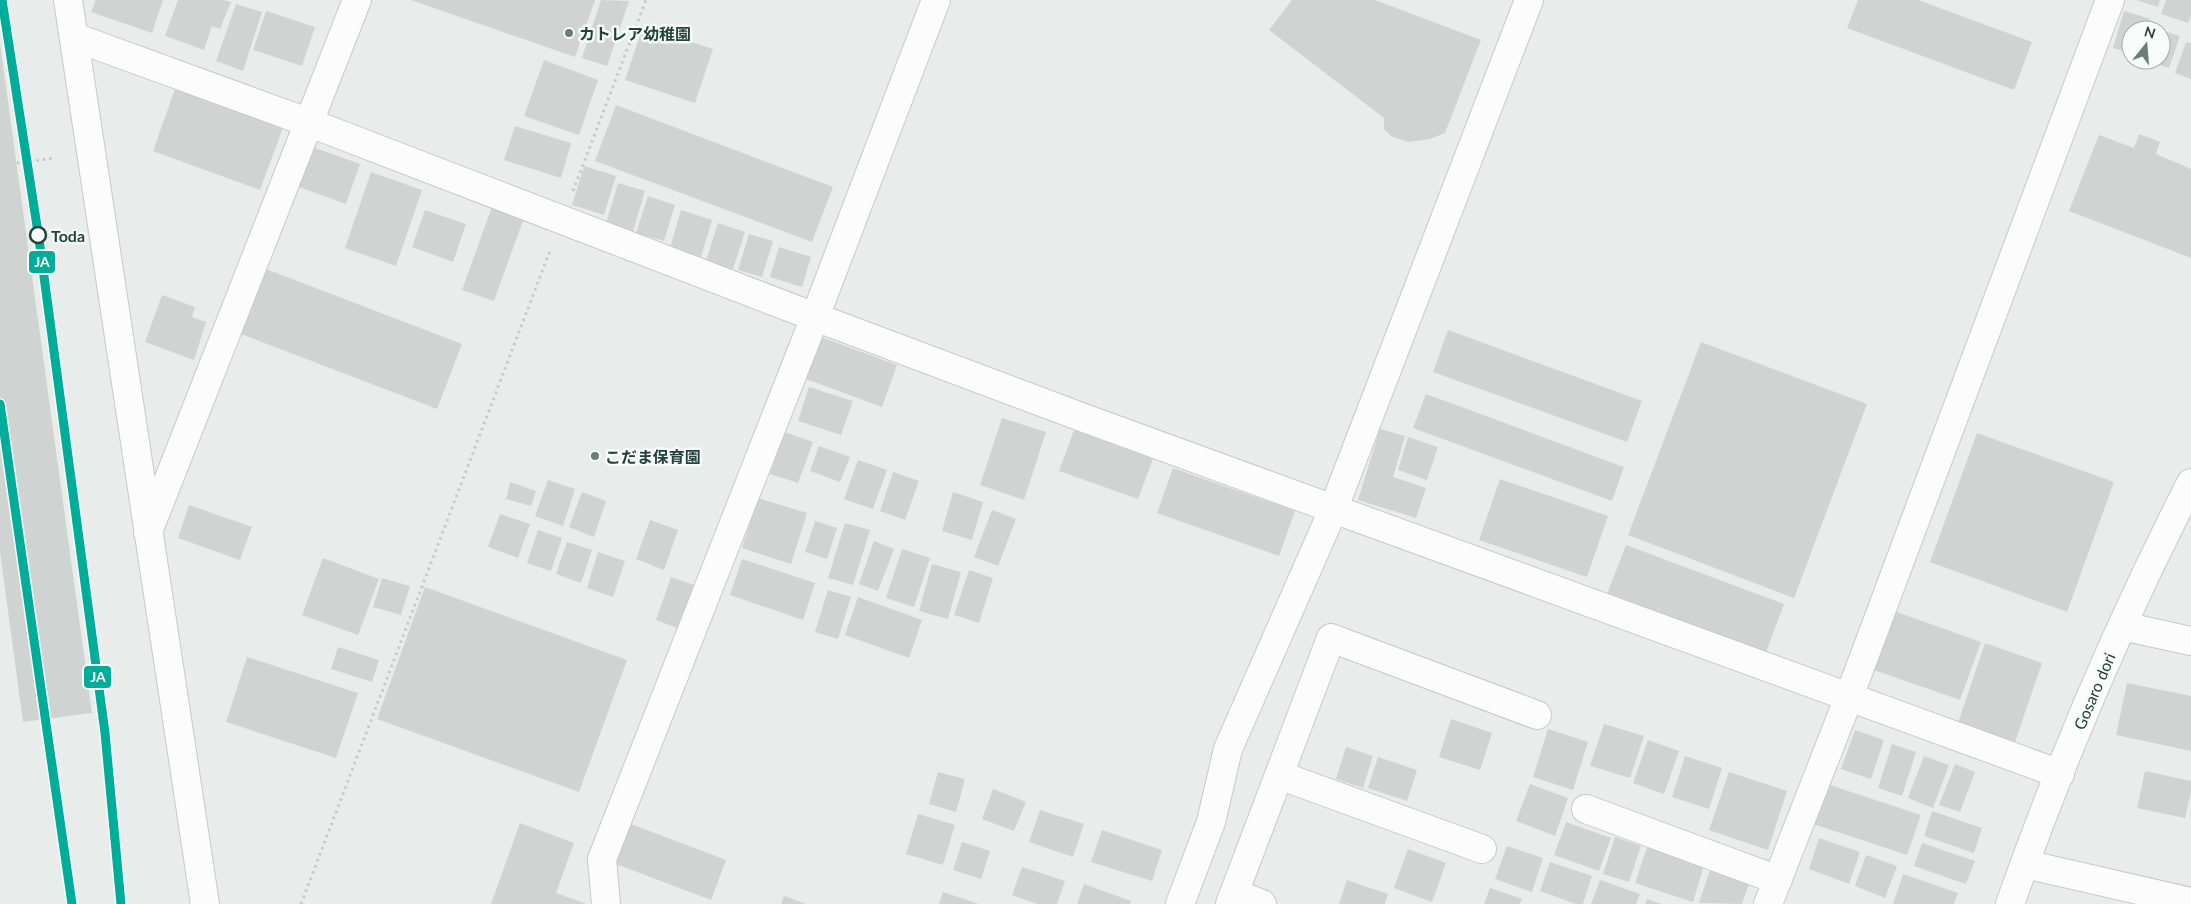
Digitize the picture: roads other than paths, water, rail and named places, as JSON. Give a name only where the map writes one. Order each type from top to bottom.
[{"type":"street","points":[[68,0],[205,904]]},
{"type":"street","points":[[148,532],[357,0]]},
{"type":"street","points":[[606,904],[602,859],[815,317],[936,0]]},
{"type":"street","points":[[1180,904],[1211,822],[1228,749],[1333,510],[1529,0]]},
{"type":"street","points":[[1586,809],[1773,892],[2110,0]]},
{"type":"street","points":[[74,37],[310,123],[815,317],[1333,510],[2060,774]]},
{"type":"street","name":"Gosaro dori","points":[[2010,904],[2094,688],[2152,561],[2191,483]]},
{"type":"street","points":[[2122,626],[2191,641]]},
{"type":"street","points":[[1262,904],[1232,899],[1331,638],[1537,715]]},
{"type":"street","points":[[1279,775],[1482,849]]},
{"type":"street","points":[[2024,864],[2191,902]]},
{"type":"place","name":"カトレア幼稚園","points":[[569,33]]},
{"type":"place","name":"Toda","points":[[38,235]]},
{"type":"place","name":"こだま保育園","points":[[595,456]]}]
